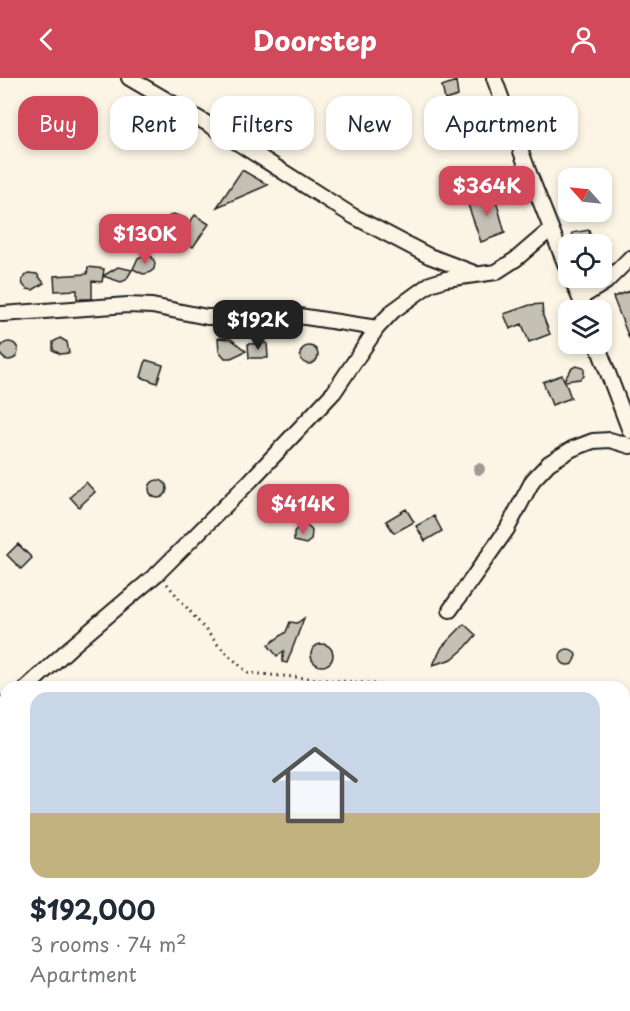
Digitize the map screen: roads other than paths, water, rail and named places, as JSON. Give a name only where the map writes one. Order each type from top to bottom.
[{"type":"street","points":[[129,78],[208,124],[353,216],[429,256],[477,275]]},
{"type":"street","points":[[494,78],[558,246]]},
{"type":"street","points":[[34,681],[158,573],[334,392],[377,328],[393,311],[430,284],[447,279],[496,272],[516,259],[551,229]]},
{"type":"street","points":[[587,300],[630,258]]},
{"type":"street","points":[[2,314],[128,305],[152,306],[207,317],[298,316],[377,328]]},
{"type":"street","points":[[601,354],[630,431]]},
{"type":"street","points":[[450,610],[507,529],[533,480],[549,463],[572,449],[593,441],[610,440],[630,446]]}]
